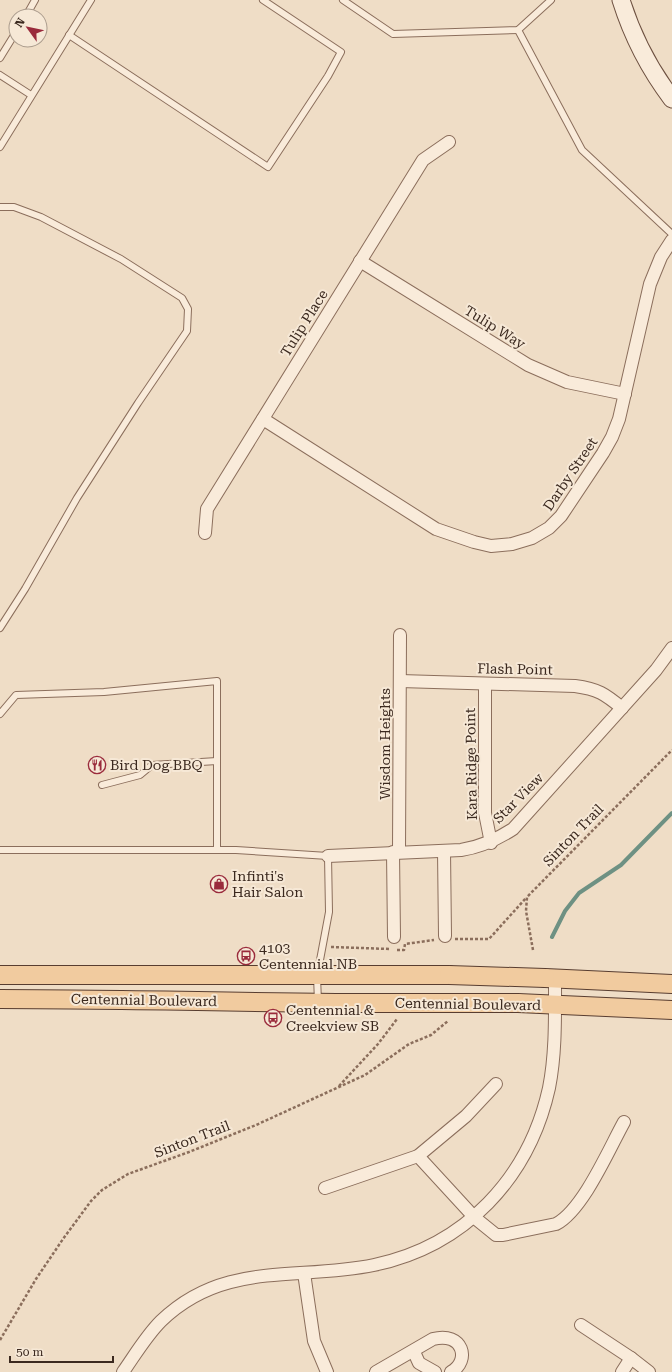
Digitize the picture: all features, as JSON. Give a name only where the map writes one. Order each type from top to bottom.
[{"type":"main road","name":"Centennial Boulevard","points":[[0,975],[449,975],[672,984]]},
{"type":"main road","name":"Centennial Boulevard","points":[[0,999],[118,999],[318,1004],[518,1003],[672,1010]]},
{"type":"street","points":[[621,0],[641,48],[660,83],[672,99]]},
{"type":"street","name":"Tulip Place","points":[[205,533],[207,509],[423,160],[449,142]]},
{"type":"street","name":"Darby Street","points":[[263,419],[436,529],[474,542],[498,545],[512,544],[532,538],[549,528],[561,516],[612,437],[625,394],[650,284],[661,257],[672,240]]},
{"type":"street","name":"Tulip Way","points":[[360,261],[528,365],[567,382],[625,394]]},
{"type":"street","name":"Wisdom Heights","points":[[394,937],[400,635]]},
{"type":"street","name":"Star View","points":[[328,856],[444,851],[479,847],[491,843],[513,829],[656,670],[672,648]]},
{"type":"street","name":"Flash Point","points":[[400,681],[575,686],[593,688],[603,692],[622,708]]},
{"type":"street","name":"Kara Ridge Point","points":[[484,684],[485,814],[491,843]]},
{"type":"street","points":[[444,851],[445,939]]},
{"type":"street","points":[[123,1372],[139,1348],[160,1322],[173,1310],[204,1291],[233,1280],[254,1276],[352,1268],[395,1259],[436,1242],[475,1218],[509,1179],[523,1158],[544,1105],[551,1073],[555,1005],[550,978]]},
{"type":"street","points":[[325,1188],[418,1156],[466,1116],[496,1084]]},
{"type":"street","points":[[418,1156],[475,1218],[496,1235],[503,1235],[556,1224],[564,1220],[589,1186],[624,1122]]},
{"type":"street","points":[[304,1273],[314,1341],[328,1372]]},
{"type":"street","points":[[581,1325],[631,1358],[649,1372]]},
{"type":"street","points":[[376,1372],[414,1352],[433,1339],[441,1337],[449,1337],[456,1341],[461,1348],[462,1357],[459,1365],[451,1372]]},
{"type":"street","points":[[414,1352],[419,1363],[435,1372]]},
{"type":"street","points":[[622,1372],[631,1358]]},
{"type":"lane","points":[[0,147],[91,0]]},
{"type":"lane","points":[[69,35],[268,167],[328,76],[341,52],[263,0]]},
{"type":"lane","points":[[343,0],[393,34],[518,30],[551,0]]},
{"type":"lane","points":[[518,30],[582,150],[672,234]]},
{"type":"lane","points":[[0,58],[8,45]]},
{"type":"lane","points":[[0,75],[31,95]]},
{"type":"lane","points":[[0,207],[14,207],[41,217],[121,259],[182,298],[188,309],[187,331],[138,402],[0,628]]},
{"type":"lane","points":[[0,714],[16,695],[104,692],[217,681],[217,850]]},
{"type":"lane","points":[[102,785],[140,775],[152,766],[217,761]]},
{"type":"lane","points":[[0,850],[217,850],[328,856],[329,912],[317,976],[318,1004]]},
{"type":"path","name":"Sinton Trail","points":[[322,947],[404,950],[404,944],[445,939],[489,939],[527,897],[672,750]]},
{"type":"path","points":[[527,897],[526,911],[533,950]]},
{"type":"path","points":[[338,1088],[378,1044],[398,1019],[401,1003]]},
{"type":"path","name":"Sinton Trail","points":[[0,1340],[36,1279],[91,1201],[102,1190],[128,1174],[189,1152],[256,1125],[365,1075],[409,1044],[431,1035],[448,1021]]},
{"type":"waterway","points":[[552,937],[565,911],[579,893],[621,865],[672,813]]},
{"type":"place","name":"Bird Dog BBQ","points":[[97,765]]},
{"type":"place","name":"Infinti's Hair Salon","points":[[219,884]]},
{"type":"place","name":"4103 Centennial NB","points":[[246,956]]},
{"type":"place","name":"Centennial & Creekview SB","points":[[273,1018]]}]
